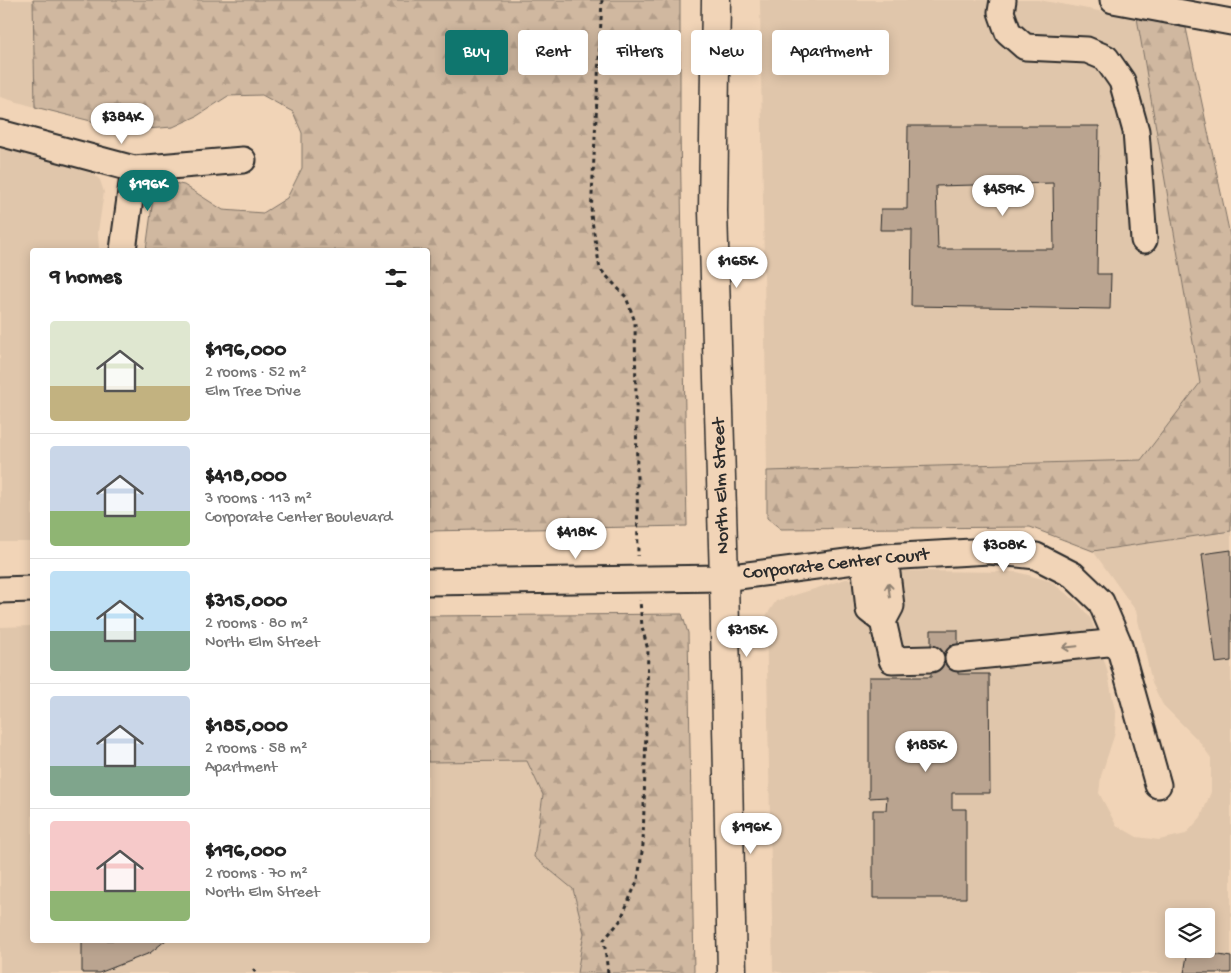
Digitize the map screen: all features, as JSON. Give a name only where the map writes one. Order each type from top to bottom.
[{"type":"main road","name":"North Elm Street","points":[[716,0],[713,211],[724,578],[732,973]]},
{"type":"street","points":[[1003,0],[1001,12],[1008,32],[1025,47],[1087,50],[1106,58],[1122,81],[1136,131],[1144,240]]},
{"type":"street","points":[[1112,0],[1184,7],[1231,22]]},
{"type":"street","points":[[0,133],[134,169],[243,160]]},
{"type":"street","points":[[123,248],[134,169]]},
{"type":"street","name":"Corporate Center Court","points":[[430,582],[724,578],[874,558],[989,551],[1036,556],[1073,575],[1101,602],[1118,642],[1158,785]]},
{"type":"street","points":[[874,558],[869,610],[883,621],[892,660],[931,658]]},
{"type":"street","points":[[0,590],[30,589]]},
{"type":"street","points":[[958,658],[1118,642]]},
{"type":"path","points":[[602,0],[591,215],[600,269],[626,297],[635,322],[638,579],[642,627],[648,650],[643,845],[638,879],[620,921],[604,940],[608,973]]},
{"type":"path","points":[[252,969],[256,973]]},
{"type":"shaded area","points":[[0,0],[33,0],[35,107],[0,97]]},
{"type":"shaded area","points":[[760,0],[1039,0],[1137,18],[1200,383],[1141,460],[767,471],[762,30],[760,30]]},
{"type":"shaded area","points":[[0,144],[88,169],[100,180],[104,192],[98,232],[99,248],[30,248],[30,542],[0,542]]},
{"type":"shaded area","points":[[1231,531],[1231,973],[783,973],[773,971],[766,616],[776,601],[846,579],[907,571],[1017,572],[1050,581],[1077,602],[1091,619],[1107,669],[1116,716],[1115,733],[1101,776],[1099,793],[1116,825],[1137,837],[1159,840],[1186,834],[1201,817],[1211,792],[1211,758],[1199,741],[1163,705],[1152,683],[1136,611],[1093,551]]},
{"type":"shaded area","points":[[30,626],[30,943],[430,943],[430,762],[527,761],[543,795],[534,857],[573,888],[584,933],[577,973],[0,973],[0,627]]},
{"type":"green space","points":[[33,0],[680,0],[680,30],[598,30],[598,75],[680,75],[687,526],[430,531],[430,248],[146,248],[154,191],[164,181],[184,185],[223,210],[263,213],[287,198],[302,168],[302,133],[293,112],[262,95],[228,96],[197,116],[173,127],[146,129],[115,127],[35,107]]},
{"type":"green space","points":[[1137,18],[1186,28],[1231,240],[1231,531],[1093,551],[1030,527],[781,529],[767,518],[767,471],[1141,460],[1200,383]]},
{"type":"green space","points":[[682,614],[688,633],[694,973],[577,973],[584,933],[573,889],[534,857],[543,795],[527,761],[430,762],[430,616]]},
{"type":"building","points":[[908,126],[1099,126],[1097,274],[1111,274],[1110,309],[911,306],[912,230],[880,230],[881,209],[907,209]],"holes":[[[1053,183],[1054,249],[938,249],[936,186]]]},
{"type":"building","points":[[1231,550],[1231,661],[1216,663],[1202,554]]},
{"type":"building","points":[[931,630],[958,630],[958,674],[989,674],[990,793],[952,793],[952,809],[966,809],[966,898],[873,898],[873,810],[886,810],[887,797],[869,798],[869,677],[931,677]]},
{"type":"building","points":[[82,943],[162,943],[150,953],[99,973],[82,973]]},
{"type":"building","points":[[1215,954],[1231,957],[1231,973],[1184,973],[1187,958],[1215,958]]}]
